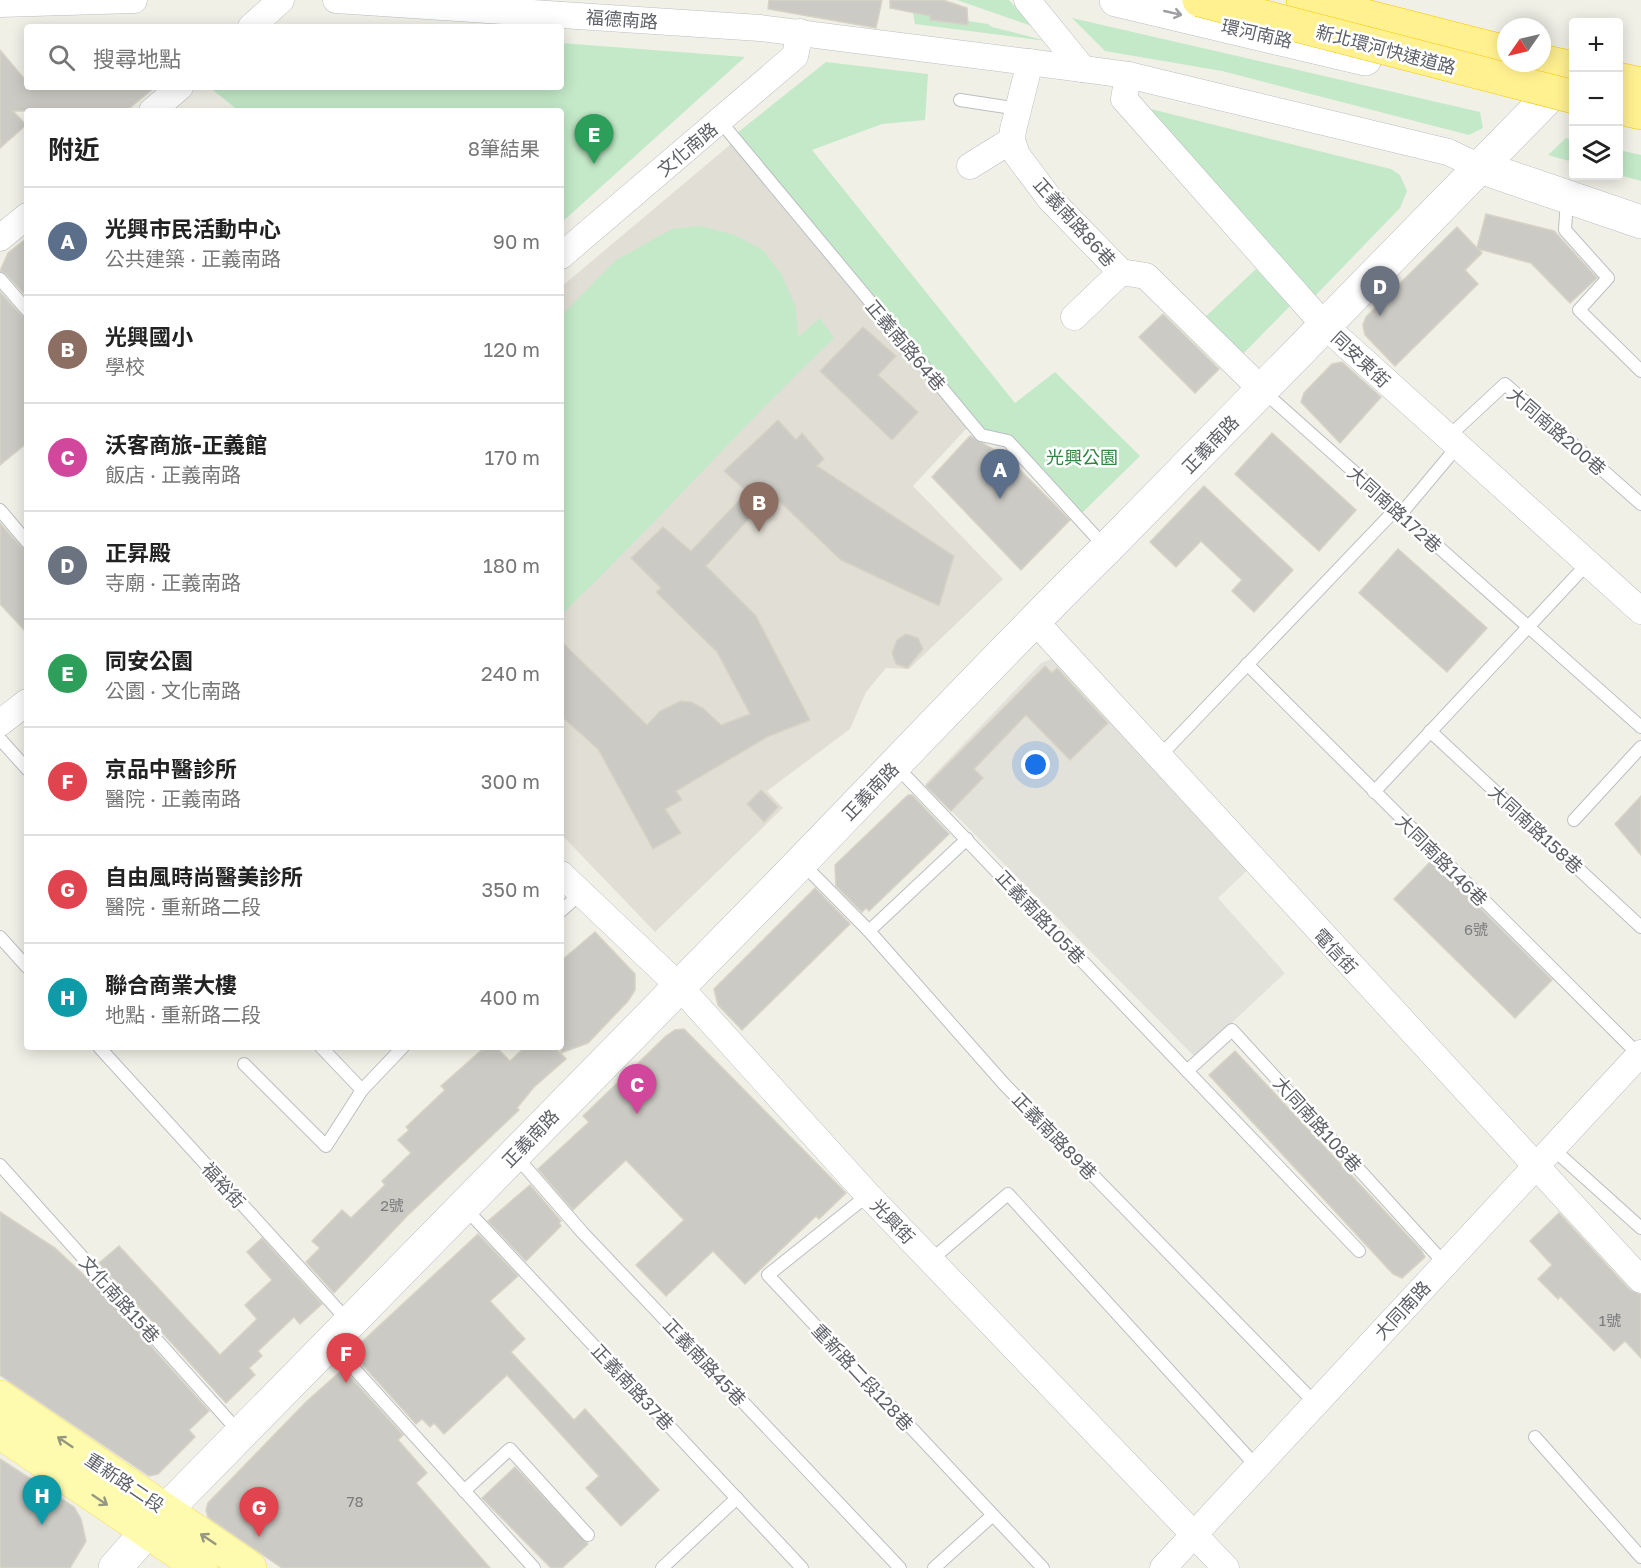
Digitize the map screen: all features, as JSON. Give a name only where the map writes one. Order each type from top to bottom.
[{"type":"highway","name":"新北環河快速道路","points":[[1199,0],[1564,102]]},
{"type":"highway","name":"新北環河快速道路","points":[[1303,0],[1497,47]]},
{"type":"highway","points":[[1551,62],[1569,67]]},
{"type":"highway","points":[[1623,78],[1641,83]]},
{"type":"highway","points":[[1623,109],[1641,113]]},
{"type":"main road","name":"重新路二段","points":[[0,1397],[156,1521],[201,1568]]},
{"type":"main road","name":"重新路二段","points":[[0,1431],[156,1521],[250,1568]]},
{"type":"street","points":[[0,4],[134,0]]},
{"type":"street","points":[[254,24],[281,0]]},
{"type":"street","name":"福德南路","points":[[336,0],[800,32],[1128,75],[1448,152],[1480,167]]},
{"type":"street","points":[[1027,0],[1083,69]]},
{"type":"street","name":"環河南路","points":[[1116,0],[1564,102]]},
{"type":"street","points":[[1323,0],[1497,47]]},
{"type":"street","name":"文化南路","points":[[564,253],[795,56],[800,32]]},
{"type":"street","points":[[970,166],[1012,140],[1030,62]]},
{"type":"street","name":"正義南路","points":[[115,1568],[156,1521],[240,1434],[801,862],[1033,619],[1107,548],[1480,167],[1564,102],[1573,72]]},
{"type":"street","name":"同安東街","points":[[1128,75],[1124,99],[1325,326],[1641,611]]},
{"type":"street","points":[[156,108],[176,90]]},
{"type":"street","points":[[1623,119],[1641,124]]},
{"type":"street","name":"正義南路86巷","points":[[1012,140],[1017,155],[1050,199],[1121,272],[1146,276],[1262,390]]},
{"type":"street","points":[[1480,167],[1567,199],[1641,222]]},
{"type":"street","points":[[0,238],[24,218]]},
{"type":"street","points":[[1074,317],[1121,272]]},
{"type":"street","name":"電信街","points":[[1033,619],[1534,1167],[1641,1280]]},
{"type":"street","points":[[0,723],[24,704]]},
{"type":"street","name":"光興街","points":[[564,877],[679,986],[868,1195],[1226,1568]]},
{"type":"street","name":"大同南路","points":[[1163,1568],[1640,1055]]},
{"type":"lane","points":[[960,100],[1019,110]]},
{"type":"lane","name":"正義南路64巷","points":[[720,121],[981,435],[1008,441],[1107,548]]},
{"type":"lane","points":[[1567,199],[1565,230],[1608,278],[1579,310],[1641,371]]},
{"type":"lane","points":[[0,279],[24,307]]},
{"type":"lane","name":"大同南路200巷","points":[[1452,442],[1505,384],[1640,502]]},
{"type":"lane","name":"大同南路172巷","points":[[1262,390],[1641,727]]},
{"type":"lane","points":[[1159,757],[1397,512],[1452,442]]},
{"type":"lane","points":[[0,510],[24,538]]},
{"type":"lane","points":[[1374,792],[1588,564]]},
{"type":"lane","name":"大同南路146巷","points":[[1247,664],[1640,1055]]},
{"type":"lane","name":"大同南路158巷","points":[[1430,730],[1641,927]]},
{"type":"lane","points":[[0,739],[24,766]]},
{"type":"lane","points":[[1574,820],[1641,747]]},
{"type":"lane","name":"正義南路105巷","points":[[895,765],[1359,1251]]},
{"type":"lane","points":[[869,931],[967,839]]},
{"type":"lane","name":"正義南路89巷","points":[[801,862],[869,931],[1005,1084],[1316,1404]]},
{"type":"lane","points":[[564,908],[580,894]]},
{"type":"lane","points":[[0,937],[24,964]]},
{"type":"lane","name":"大同南路108巷","points":[[1187,1071],[1232,1030],[1445,1264]]},
{"type":"lane","name":"福裕街","points":[[102,1050],[340,1333],[464,1491],[534,1568]]},
{"type":"lane","points":[[324,1050],[362,1090]]},
{"type":"lane","points":[[244,1064],[326,1146],[362,1090],[400,1050]]},
{"type":"lane","points":[[1552,1148],[1641,1228]]},
{"type":"lane","name":"正義南路45巷","points":[[514,1154],[582,1232],[900,1568]]},
{"type":"lane","name":"文化南路15巷","points":[[0,1165],[240,1434]]},
{"type":"lane","points":[[931,1260],[1008,1194],[1257,1467]]},
{"type":"lane","name":"重新路二段128巷","points":[[868,1195],[768,1275],[993,1515]]},
{"type":"lane","name":"正義南路37巷","points":[[463,1206],[802,1568]]},
{"type":"lane","points":[[1534,1437],[1641,1557]]},
{"type":"lane","points":[[464,1491],[510,1449],[588,1535]]},
{"type":"lane","points":[[662,1568],[676,1563],[737,1498]]},
{"type":"lane","points":[[934,1568],[993,1515],[1043,1568]]},
{"type":"shaded area","points":[[731,144],[967,428],[913,486],[1003,579],[909,669],[886,668],[866,692],[850,729],[767,791],[783,808],[655,932],[564,837],[564,284]]},
{"type":"shaded area","points":[[1058,656],[1252,866],[1218,898],[1285,973],[1195,1057],[925,784],[1041,663]]},
{"type":"green space","points":[[957,0],[1009,0],[1032,26]]},
{"type":"green space","points":[[913,13],[930,16],[931,20],[988,24],[1047,41],[915,24]]},
{"type":"green space","points":[[1072,18],[1480,112],[1483,128],[1469,135],[1222,71],[1105,51]]},
{"type":"green space","points":[[564,43],[745,57],[564,220],[564,108],[235,108],[213,90],[564,90]]},
{"type":"green space","name":"光興公園","points":[[826,62],[928,74],[925,120],[882,124],[812,150],[1015,403],[1055,372],[1140,456],[1081,514],[1010,435],[984,430],[737,133]]},
{"type":"green space","points":[[1139,106],[1391,169],[1400,175],[1407,191],[1400,208],[1315,296]]},
{"type":"green space","points":[[1566,138],[1569,139],[1569,161],[1548,155]]},
{"type":"green space","points":[[1623,151],[1641,155],[1641,181],[1623,176]]},
{"type":"green space","points":[[701,226],[735,235],[763,250],[782,275],[796,308],[798,337],[820,318],[834,338],[564,612],[564,313],[616,260],[672,229]]},
{"type":"green space","points":[[1256,269],[1290,306],[1241,356],[1203,319]]},
{"type":"building","points":[[769,0],[882,0],[876,28],[768,9]]},
{"type":"building","points":[[890,0],[943,0],[967,8],[968,25],[930,20],[930,16],[890,8]]},
{"type":"building","points":[[0,50],[24,78],[24,90],[151,90],[130,108],[24,108],[24,111],[13,111],[24,123],[24,127],[0,148]]},
{"type":"building","points":[[1486,214],[1554,231],[1597,278],[1570,303],[1531,263],[1479,249],[1482,253],[1465,270],[1478,284],[1395,366],[1365,335],[1363,325],[1366,317],[1457,227],[1477,248]]},
{"type":"building","points":[[24,240],[24,294],[6,274],[0,271],[8,253]]},
{"type":"building","points":[[0,292],[24,316],[24,445],[0,465]]},
{"type":"building","points":[[1163,314],[1219,369],[1195,393],[1139,337]]},
{"type":"building","points":[[863,327],[896,356],[878,375],[918,412],[892,440],[820,371]]},
{"type":"building","points":[[1342,362],[1381,397],[1340,443],[1301,402],[1304,393],[1332,364]]},
{"type":"building","points":[[778,420],[796,440],[802,433],[824,459],[817,466],[954,556],[939,606],[841,560],[775,497],[765,505],[763,503],[706,566],[756,616],[810,720],[767,737],[676,791],[682,800],[665,809],[681,833],[653,849],[598,749],[564,719],[564,644],[647,725],[660,711],[681,701],[691,702],[703,708],[721,725],[750,714],[717,652],[656,592],[661,588],[631,558],[663,527],[691,551],[747,492],[724,471]]},
{"type":"building","points":[[1272,433],[1356,510],[1319,551],[1235,474]]},
{"type":"building","points":[[970,436],[1007,457],[1070,520],[1021,570],[932,477]]},
{"type":"building","points":[[1204,486],[1293,570],[1254,612],[1232,591],[1242,580],[1201,541],[1176,567],[1150,542]]},
{"type":"building","points":[[0,523],[24,548],[24,630],[0,604]]},
{"type":"building","points":[[1398,549],[1487,628],[1447,672],[1359,593]]},
{"type":"building","points":[[906,634],[918,638],[923,649],[907,668],[896,664],[892,653],[897,640]]},
{"type":"building","points":[[1045,666],[1052,673],[1057,668],[1108,723],[1070,760],[1026,715],[974,769],[983,778],[951,811],[926,786]]},
{"type":"building","points":[[761,790],[778,807],[764,822],[747,804]]},
{"type":"building","points":[[908,795],[912,795],[949,834],[869,911],[866,908],[862,912],[836,886],[835,865]]},
{"type":"building","points":[[1641,796],[1641,855],[1615,824]]},
{"type":"building","points":[[1432,860],[1552,980],[1515,1018],[1394,899]]},
{"type":"building","points":[[815,888],[850,924],[742,1030],[718,1005],[714,989]]},
{"type":"building","points":[[595,932],[635,974],[635,990],[628,1001],[588,1043],[561,1053],[561,1050],[564,1050],[564,958]]},
{"type":"building","points":[[684,1029],[846,1193],[819,1219],[816,1216],[745,1284],[713,1251],[666,1296],[636,1265],[684,1220],[626,1160],[573,1210],[538,1169],[589,1122],[583,1116],[666,1036],[675,1030]]},
{"type":"building","points":[[482,1050],[499,1050],[510,1061],[522,1050],[558,1050],[566,1059],[534,1087],[517,1108],[519,1110],[407,1216],[334,1293],[306,1262],[320,1248],[312,1241],[342,1210],[351,1218],[385,1185],[382,1181],[411,1153],[398,1140],[409,1130],[406,1127],[445,1090],[441,1086]]},
{"type":"building","points":[[1235,1051],[1421,1250],[1425,1257],[1402,1278],[1393,1274],[1209,1075]]},
{"type":"building","points":[[530,1185],[561,1221],[559,1223],[561,1226],[526,1261],[488,1221]]},
{"type":"building","points":[[0,1212],[55,1248],[85,1276],[87,1275],[209,1411],[189,1430],[195,1437],[158,1474],[149,1476],[0,1375]]},
{"type":"building","points":[[1559,1213],[1630,1290],[1641,1295],[1641,1358],[1625,1341],[1614,1351],[1560,1296],[1558,1299],[1538,1279],[1552,1265],[1530,1241]]},
{"type":"building","points":[[478,1234],[518,1276],[490,1301],[525,1339],[511,1352],[574,1420],[585,1409],[659,1490],[621,1526],[586,1488],[599,1476],[507,1375],[444,1434],[434,1423],[430,1427],[422,1419],[416,1424],[351,1352]]},
{"type":"building","points":[[262,1238],[322,1304],[300,1324],[294,1317],[258,1351],[262,1356],[249,1368],[255,1375],[226,1403],[99,1263],[119,1246],[220,1355],[257,1319],[245,1305],[272,1280],[247,1252]]},
{"type":"building","points":[[343,1369],[403,1435],[398,1440],[427,1473],[416,1483],[490,1568],[282,1568],[208,1517],[206,1510],[208,1503],[306,1402]]},
{"type":"building","points":[[0,1459],[74,1507],[81,1519],[86,1541],[70,1568],[0,1568]]},
{"type":"building","points":[[515,1467],[588,1544],[562,1568],[551,1568],[482,1498]]},
{"type":"place","name":"同安公園","points":[[594,164]]},
{"type":"place","name":"正昇殿","points":[[1380,316]]},
{"type":"place","name":"光興市民活動中心","points":[[1000,499]]},
{"type":"place","name":"光興國小","points":[[759,532]]},
{"type":"place","name":"沃客商旅-正義館","points":[[637,1114]]},
{"type":"place","name":"京品中醫診所","points":[[346,1383]]},
{"type":"place","name":"聯合商業大樓","points":[[42,1525]]},
{"type":"place","name":"自由風時尚醫美診所","points":[[259,1537]]}]
